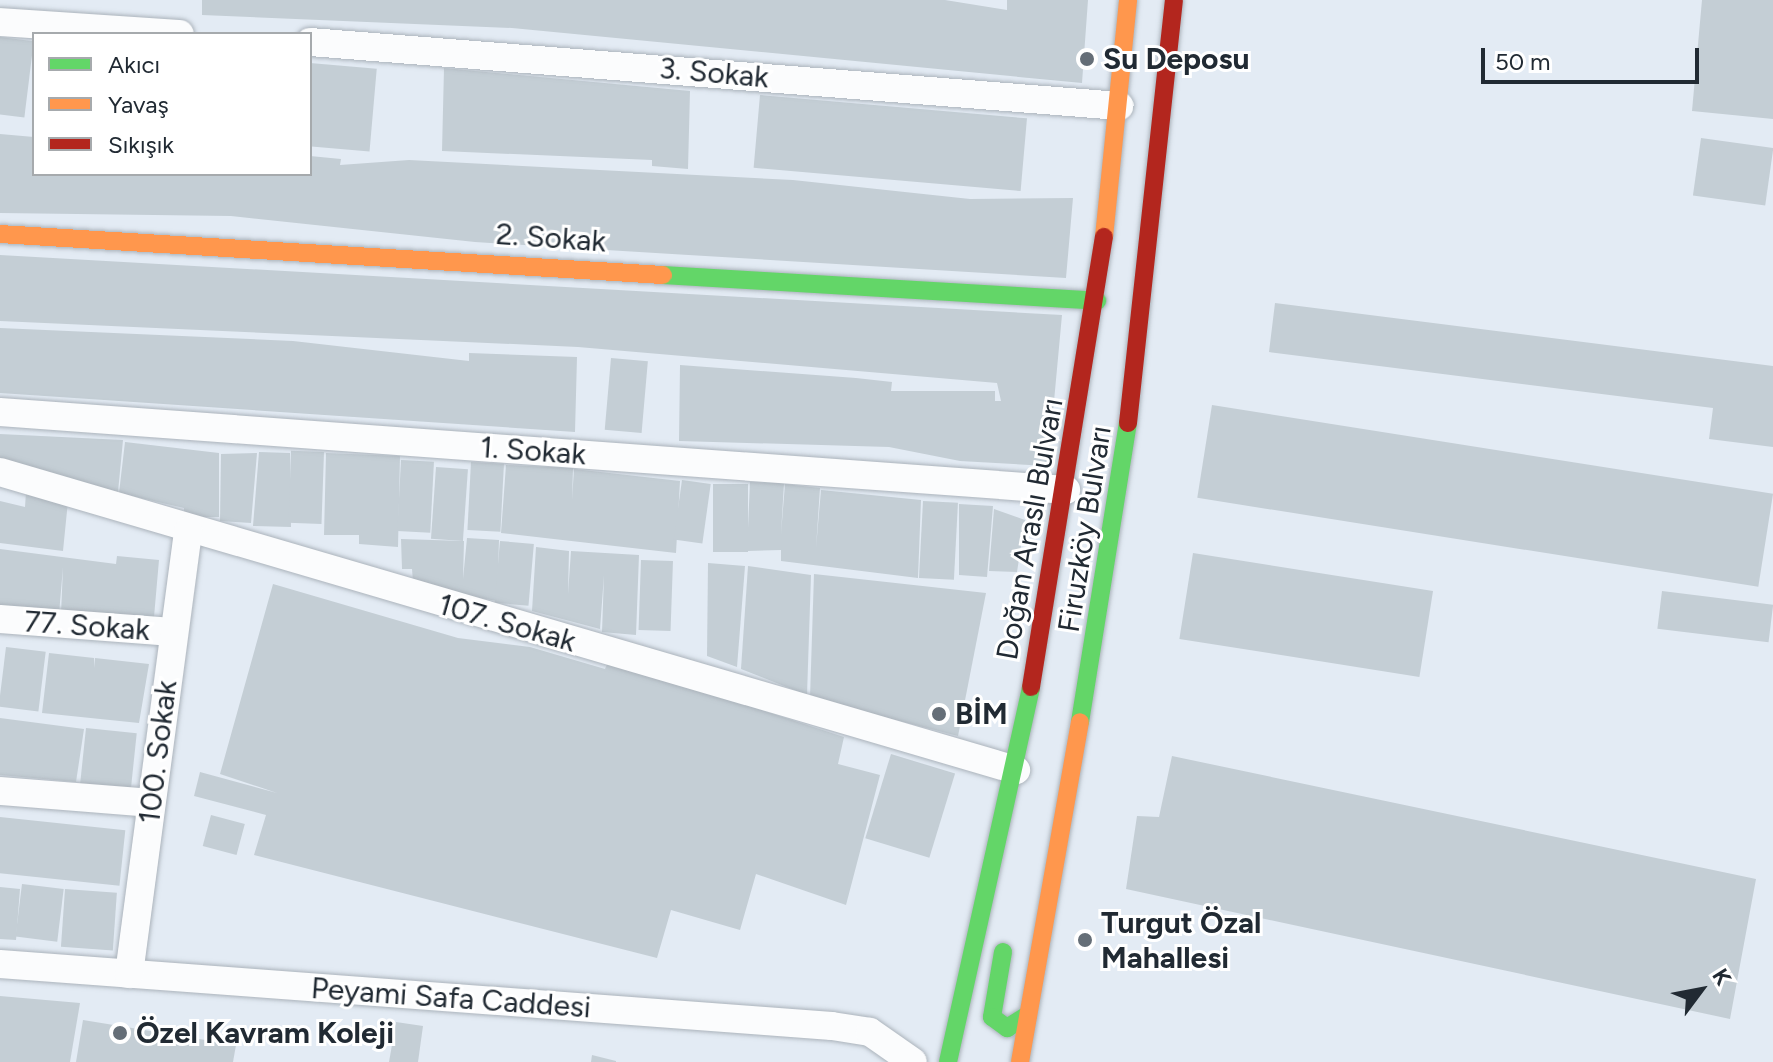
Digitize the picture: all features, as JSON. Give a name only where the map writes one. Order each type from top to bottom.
[{"type":"main road","name":"Doğan Araslı Bulvarı","points":[[954,1059],[1016,770],[1066,490],[1097,301],[1128,0]]},
{"type":"main road","name":"Firuzköy Bulvarı","points":[[1020,1062],[1120,497],[1174,0]]},
{"type":"main road","name":"2. Sokak","points":[[0,234],[1097,301]]},
{"type":"main road","points":[[1028,699],[1040,753]]},
{"type":"main road","points":[[1007,936],[990,1001],[992,1017],[1007,1028],[1028,1015]]},
{"type":"street","points":[[0,22],[150,32]]},
{"type":"street","name":"3. Sokak","points":[[312,42],[1119,106]]},
{"type":"street","name":"1. Sokak","points":[[0,412],[1066,490]]},
{"type":"street","name":"107. Sokak","points":[[0,472],[188,531],[1016,770]]},
{"type":"street","name":"100. Sokak","points":[[129,974],[188,531]]},
{"type":"street","name":"77. Sokak","points":[[0,619],[173,632]]},
{"type":"street","points":[[0,791],[151,803]]},
{"type":"street","name":"Peyami Safa Caddesi","points":[[0,964],[832,1026],[906,1054],[954,1059]]},
{"type":"building","points":[[202,0],[945,0],[1007,10],[1007,0],[1088,0],[1082,83],[512,28],[202,15]]},
{"type":"building","points":[[1702,0],[1773,0],[1773,119],[1692,111]]},
{"type":"building","points":[[0,37],[32,41],[24,118],[0,115]]},
{"type":"building","points":[[312,63],[377,69],[370,152],[312,146]]},
{"type":"building","points":[[444,68],[690,91],[688,169],[652,166],[652,160],[442,151]]},
{"type":"building","points":[[760,95],[1027,118],[1021,191],[754,168]]},
{"type":"building","points":[[0,134],[32,137],[32,176],[312,176],[312,156],[341,159],[340,165],[409,160],[793,180],[970,199],[1073,198],[1066,278],[475,242],[231,216],[0,213]]},
{"type":"building","points":[[1701,138],[1773,148],[1765,206],[1693,195]]},
{"type":"building","points":[[0,255],[1062,315],[1048,466],[960,461],[889,447],[679,441],[680,365],[892,382],[891,391],[995,391],[995,401],[1001,401],[997,383],[578,347],[0,321]]},
{"type":"building","points":[[1275,303],[1773,366],[1773,447],[1709,439],[1713,408],[1269,352]]},
{"type":"building","points":[[0,328],[293,341],[469,361],[469,353],[577,357],[575,432],[0,393]]},
{"type":"building","points":[[611,358],[648,361],[642,433],[605,430]]},
{"type":"building","points":[[1212,405],[1773,494],[1758,587],[1197,498]]},
{"type":"building","points":[[0,434],[123,440],[118,492],[0,461]]},
{"type":"building","points":[[125,442],[219,453],[219,517],[184,517],[184,508],[119,493]]},
{"type":"building","points":[[291,451],[324,452],[321,524],[289,523]]},
{"type":"building","points":[[259,452],[290,453],[291,527],[253,526]]},
{"type":"building","points":[[257,453],[251,523],[220,521],[221,454]]},
{"type":"building","points":[[326,453],[400,456],[398,547],[359,544],[359,535],[324,535]]},
{"type":"building","points":[[401,460],[434,462],[430,533],[397,531]]},
{"type":"building","points":[[471,462],[504,464],[500,532],[467,530]]},
{"type":"building","points":[[506,465],[573,468],[572,500],[574,469],[680,481],[676,553],[501,533]]},
{"type":"building","points":[[436,467],[468,469],[463,541],[431,539]]},
{"type":"building","points":[[682,480],[711,484],[702,543],[674,539]]},
{"type":"building","points":[[750,482],[784,483],[781,534],[785,484],[820,488],[816,548],[821,490],[921,500],[918,578],[781,561],[781,550],[747,551]]},
{"type":"building","points":[[713,484],[748,484],[748,552],[713,552]]},
{"type":"building","points":[[26,492],[68,501],[63,551],[0,543],[0,501],[25,507]]},
{"type":"building","points":[[923,501],[958,503],[954,580],[919,578]]},
{"type":"building","points":[[959,504],[993,506],[987,577],[959,575]]},
{"type":"building","points":[[994,509],[1025,520],[1017,572],[989,571]]},
{"type":"building","points":[[467,538],[499,540],[497,601],[432,590],[413,582],[412,569],[402,569],[401,539],[464,541],[463,579]]},
{"type":"building","points":[[500,541],[534,544],[528,606],[495,603]]},
{"type":"building","points":[[536,547],[569,551],[568,594],[571,551],[639,555],[636,635],[602,632],[604,575],[600,629],[532,611]]},
{"type":"building","points":[[0,549],[116,564],[117,556],[159,560],[154,617],[61,614],[63,567],[59,614],[0,608]]},
{"type":"building","points":[[1193,553],[1433,591],[1419,677],[1179,639]]},
{"type":"building","points":[[641,560],[673,561],[671,631],[639,630]]},
{"type":"building","points":[[708,563],[745,566],[737,667],[707,656]]},
{"type":"building","points":[[748,566],[811,575],[807,695],[741,669]]},
{"type":"building","points":[[814,574],[986,593],[958,736],[810,698]]},
{"type":"building","points":[[273,584],[458,638],[530,647],[605,669],[609,660],[844,737],[838,764],[880,775],[846,905],[756,874],[740,930],[671,910],[657,958],[254,855],[266,815],[194,796],[200,772],[277,793],[220,774]]},
{"type":"building","points":[[1662,591],[1773,605],[1769,642],[1657,629]]},
{"type":"building","points":[[6,647],[46,652],[38,711],[0,707]]},
{"type":"building","points":[[49,653],[94,658],[94,668],[95,658],[149,664],[139,723],[42,713]]},
{"type":"building","points":[[0,718],[84,729],[76,782],[0,775]]},
{"type":"building","points":[[86,728],[137,733],[131,789],[80,784]]},
{"type":"building","points":[[891,754],[955,774],[929,858],[865,838]]},
{"type":"building","points":[[1172,756],[1756,879],[1730,1019],[1126,889],[1137,816],[1159,817]]},
{"type":"building","points":[[211,815],[245,824],[237,855],[203,846]]},
{"type":"building","points":[[0,817],[125,830],[119,886],[0,873]]},
{"type":"building","points":[[22,884],[64,889],[57,942],[16,937]]},
{"type":"building","points":[[0,887],[20,889],[16,940],[0,939]]},
{"type":"building","points":[[65,889],[117,893],[113,950],[61,947]]},
{"type":"building","points":[[0,996],[80,1003],[70,1062],[0,1062]]},
{"type":"building","name":"Özel Kavram Koleji","points":[[83,1020],[236,1045],[233,1062],[76,1062]]},
{"type":"building","points":[[396,1022],[423,1026],[418,1062],[389,1062]]},
{"type":"building","points":[[592,1055],[616,1061],[616,1062],[591,1062]]},
{"type":"traffic: fast","points":[[663,275],[1097,301]]},
{"type":"traffic: fast","points":[[1080,722],[1128,423]]},
{"type":"traffic: fast","points":[[948,1062],[1031,687]]},
{"type":"traffic: fast","points":[[1003,952],[992,1017],[1007,1028],[1028,1015]]},
{"type":"traffic: slow","points":[[1104,237],[1128,0]]},
{"type":"traffic: slow","points":[[0,234],[663,275]]},
{"type":"traffic: slow","points":[[1020,1062],[1080,722]]},
{"type":"traffic: jam","points":[[1128,423],[1174,0]]},
{"type":"traffic: jam","points":[[1031,687],[1104,237]]},
{"type":"place","name":"Su Deposu","points":[[1087,59]]},
{"type":"place","name":"BİM","points":[[939,714]]},
{"type":"place","name":"Turgut Özal Mahallesi","points":[[1085,940]]},
{"type":"place","name":"Özel Kavram Koleji","points":[[120,1033]]}]
